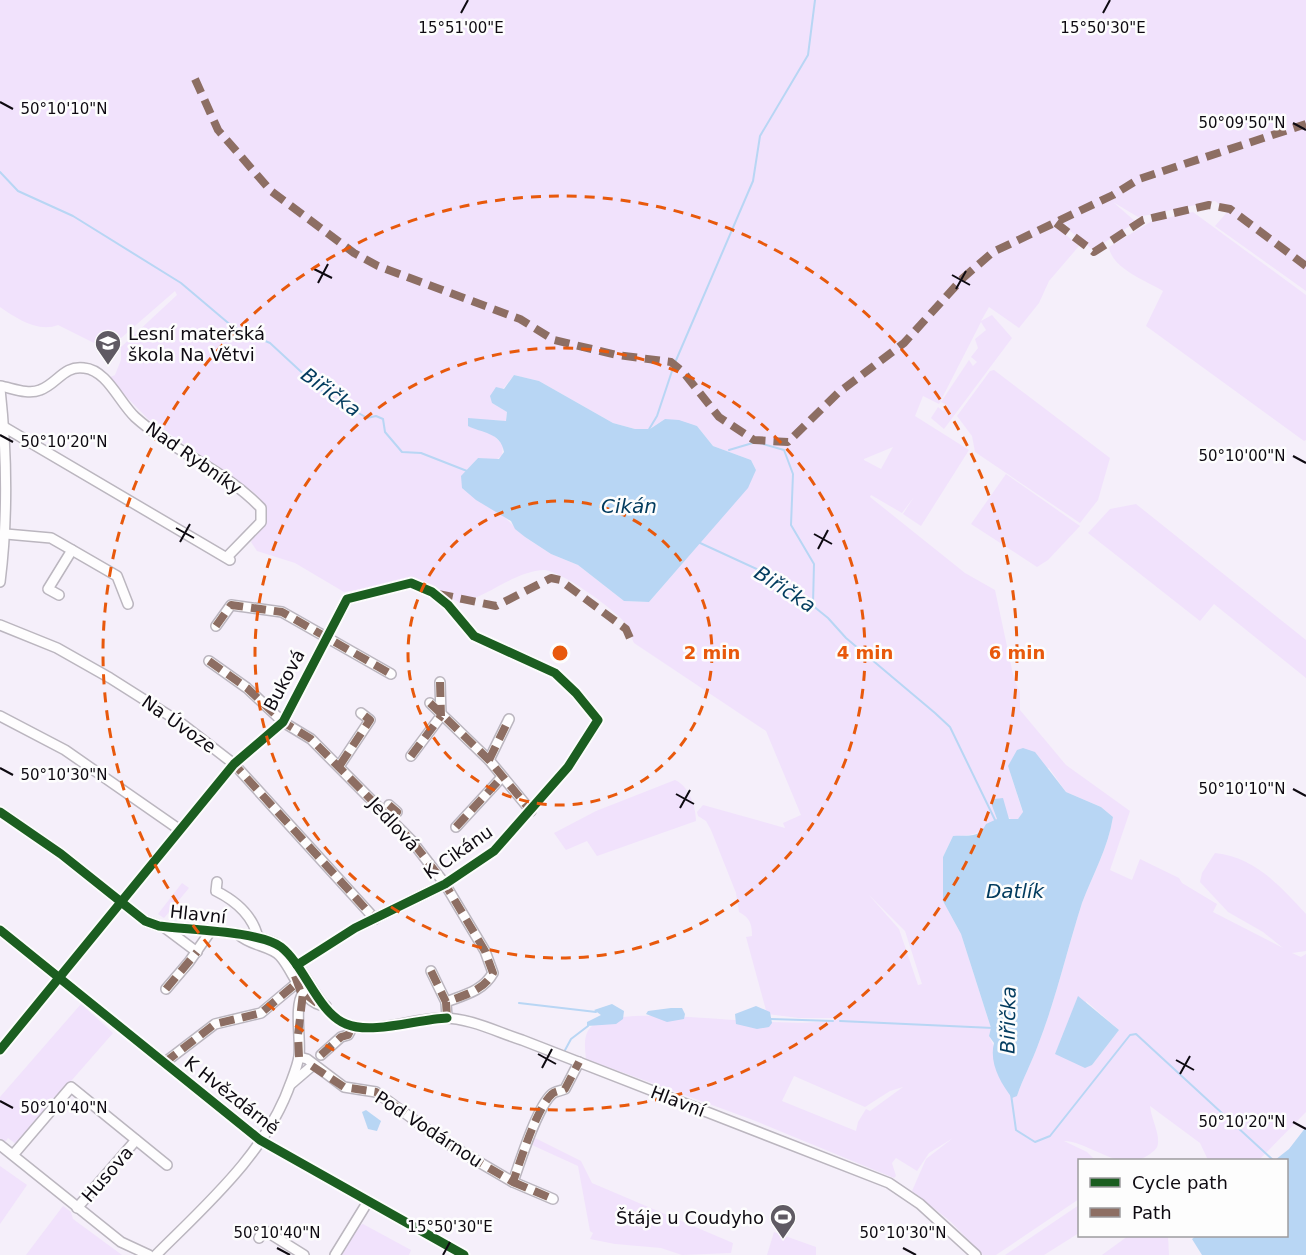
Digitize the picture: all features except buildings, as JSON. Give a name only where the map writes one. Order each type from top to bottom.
[{"type":"street","name":"Nad Rybníky","points":[[0,388],[39,391],[67,371],[82,367],[95,371],[130,412],[156,435],[208,466],[261,508],[261,522],[228,559],[4,427]]},
{"type":"street","points":[[0,388],[4,427],[6,534],[0,582]]},
{"type":"street","points":[[6,534],[51,538],[72,550],[117,576],[128,604]]},
{"type":"street","points":[[58,595],[48,589],[72,550]]},
{"type":"street","name":"Buková","points":[[0,1050],[234,764],[283,722],[347,600],[411,583],[432,592],[448,605],[474,636],[555,673],[576,693],[598,720]]},
{"type":"street","points":[[216,626],[231,605],[282,612],[391,674]]},
{"type":"street","name":"Na Úvoze","points":[[0,625],[57,648],[110,678],[181,723],[234,764],[375,920]]},
{"type":"street","name":"Jedlová","points":[[209,661],[247,688],[283,722],[311,739],[340,765],[411,840],[445,884],[485,951],[493,974],[488,983],[479,989],[446,1002]]},
{"type":"street","points":[[411,756],[441,716],[440,682]]},
{"type":"street","points":[[430,703],[489,760],[531,811]]},
{"type":"street","points":[[340,765],[370,720],[361,714]]},
{"type":"street","points":[[0,716],[65,750],[180,830]]},
{"type":"street","points":[[489,760],[509,719]]},
{"type":"street","name":"K Cikánu","points":[[297,965],[355,928],[445,884],[494,851],[568,767],[598,720]]},
{"type":"street","points":[[456,826],[502,777]]},
{"type":"street","points":[[389,805],[397,812],[390,818]]},
{"type":"street","name":"Hlavní","points":[[0,812],[61,855],[145,921],[164,927],[258,938],[280,946],[339,1020],[353,1026],[377,1026],[447,1018],[468,1021],[579,1062],[889,1184],[920,1204],[976,1255]]},
{"type":"street","points":[[217,882],[216,891],[229,898],[255,922],[258,938]]},
{"type":"street","name":"Hlavní","points":[[164,927],[197,952]]},
{"type":"street","name":"K Hvězdárně","points":[[0,930],[260,1140],[368,1203],[464,1255]]},
{"type":"street","name":"Hlavní","points":[[166,989],[197,952],[210,932]]},
{"type":"street","name":"Hlavní","points":[[239,935],[249,944],[275,952],[298,982],[303,993],[321,1006],[326,1006]]},
{"type":"street","points":[[431,971],[446,1002],[447,1018]]},
{"type":"street","points":[[164,1063],[215,1024],[261,1013],[298,982]]},
{"type":"street","points":[[156,1255],[231,1180],[274,1119],[291,1084],[299,1057],[298,1035],[303,993]]},
{"type":"street","points":[[321,1055],[341,1037],[348,1035],[353,1026]]},
{"type":"street","name":"Pod Vodárnou","points":[[299,1057],[307,1059],[312,1066],[344,1087],[376,1092],[444,1141],[513,1182],[553,1199]]},
{"type":"street","points":[[513,1182],[527,1143],[547,1102],[552,1094],[565,1089],[579,1062]]},
{"type":"street","points":[[291,1084],[312,1066]]},
{"type":"street","name":"Husova","points":[[13,1155],[71,1087],[166,1165]]},
{"type":"street","name":"Husova","points":[[78,1208],[136,1140]]},
{"type":"street","name":"Husova","points":[[0,1145],[121,1242],[149,1255]]},
{"type":"street","points":[[335,1255],[368,1203]]},
{"type":"street","points":[[259,1238],[264,1230],[298,1253]]},
{"type":"shaded area","points":[[0,0],[1306,0],[1306,291],[1215,226],[1228,211],[1215,201],[1138,217],[1113,202],[1136,222],[1093,250],[1070,231],[1067,224],[1058,228],[1079,246],[1049,281],[1039,303],[1019,328],[989,307],[981,321],[992,315],[1012,338],[944,429],[931,418],[938,407],[943,411],[948,406],[941,402],[969,360],[973,366],[977,362],[971,357],[978,348],[975,339],[986,330],[981,322],[939,404],[923,396],[915,416],[969,450],[921,526],[903,514],[914,497],[902,513],[871,495],[870,497],[965,573],[995,590],[1014,679],[1020,692],[1020,710],[1066,765],[1130,811],[1110,870],[1132,880],[1140,859],[1179,878],[1182,883],[1217,904],[1213,912],[1283,948],[1263,932],[1228,912],[1200,882],[1202,873],[1215,853],[1229,856],[1242,860],[1266,874],[1306,914],[1306,951],[1292,953],[1301,957],[1306,954],[1306,1112],[1260,1159],[1208,1159],[1200,1143],[1150,1106],[1158,1145],[1156,1149],[1141,1159],[1117,1159],[1085,1146],[1064,1141],[1087,1152],[1094,1159],[1078,1159],[1078,1200],[996,1255],[983,1255],[950,1221],[912,1191],[926,1159],[953,1138],[929,1153],[917,1171],[896,1158],[892,1163],[896,1176],[894,1178],[753,1120],[586,1059],[585,1043],[588,1031],[607,1020],[634,1016],[669,1016],[785,1023],[817,1022],[841,1018],[799,1018],[767,1014],[746,937],[752,936],[751,925],[748,919],[739,912],[736,893],[711,830],[706,821],[698,816],[697,812],[703,805],[785,828],[783,823],[801,815],[766,731],[634,643],[628,626],[613,611],[588,592],[551,572],[543,570],[522,575],[461,603],[414,580],[344,592],[295,563],[257,551],[251,542],[267,516],[264,503],[251,490],[148,419],[108,378],[115,375],[121,360],[121,347],[177,295],[175,291],[121,338],[100,346],[58,325],[35,326],[0,307]],"holes":[[[514,375],[539,381],[613,423],[635,429],[650,429],[665,419],[697,426],[713,446],[751,460],[756,470],[700,543],[649,602],[624,601],[578,565],[551,554],[525,537],[462,476],[478,458],[495,460],[502,456],[503,445],[490,432],[468,419],[506,421],[507,412],[492,403]],[[893,447],[881,469],[864,460],[864,459]],[[1008,766],[1049,768],[1066,792],[1101,807],[1113,817],[1104,850],[1082,903],[1044,1028],[1017,1096],[989,1036],[991,1028],[961,934],[943,901],[943,857],[953,836],[977,833],[997,819],[991,803],[1012,820],[1018,819],[1023,813]],[[868,894],[905,931],[922,984],[918,985],[899,929]],[[1086,1001],[1119,1030],[1092,1065]],[[794,1076],[865,1107],[890,1091],[903,1087],[870,1111],[866,1109],[858,1122],[856,1131],[782,1101]]]},
{"type":"shaded area","points":[[1193,212],[1306,295],[1306,440],[1304,441],[1146,326],[1163,291],[1123,268],[1116,262],[1109,247],[1152,221]]},
{"type":"shaded area","points":[[994,370],[1110,458],[1098,500],[1080,523],[975,452],[972,436],[957,416],[990,371]]},
{"type":"shaded area","points":[[1006,474],[1080,526],[1048,560],[1037,567],[971,524]]},
{"type":"shaded area","points":[[1136,504],[1306,640],[1306,678],[1214,604],[1200,621],[1088,533],[1110,509]]},
{"type":"shaded area","points":[[675,780],[684,787],[691,798],[696,821],[597,856],[587,841],[566,850],[554,833],[596,811]]},
{"type":"shaded area","points":[[182,883],[189,888],[164,918],[158,914]]},
{"type":"shaded area","points":[[81,1004],[113,1033],[16,1144],[8,1138],[5,1142],[0,1139],[0,1097]]},
{"type":"shaded area","points":[[535,1138],[581,1161],[592,1183],[733,1243],[731,1253],[682,1255],[661,1248],[615,1244],[590,1239],[593,1233],[590,1231],[578,1166],[532,1145]]},
{"type":"shaded area","points":[[0,1166],[27,1185],[0,1224]]},
{"type":"shaded area","points":[[63,1206],[71,1212],[73,1219],[122,1255],[26,1255]]},
{"type":"shaded area","points":[[1078,1206],[1078,1234],[1044,1255],[1005,1255]]},
{"type":"shaded area","points":[[363,1224],[411,1250],[409,1255],[342,1255],[358,1226]]},
{"type":"shaded area","name":"Štáje u Coudyho","points":[[774,1232],[816,1247],[816,1255],[767,1255]]},
{"type":"shaded area","points":[[1127,1237],[1168,1237],[1169,1255],[1102,1255]]},
{"type":"water","name":"Cikán","points":[[514,375],[539,381],[613,423],[635,429],[650,429],[665,419],[679,420],[697,426],[713,446],[751,460],[756,470],[748,488],[649,602],[624,601],[578,565],[551,554],[525,537],[515,529],[511,521],[476,500],[462,488],[461,476],[478,458],[499,459],[504,452],[499,440],[495,437],[468,426],[468,418],[506,421],[507,412],[492,403],[490,396],[496,387],[504,389]]},
{"type":"water","name":"Datlík","points":[[1023,748],[1035,752],[1066,792],[1101,807],[1113,817],[1104,850],[1082,903],[1036,1051],[1017,1096],[1012,1098],[994,1065],[994,1043],[989,1036],[991,1028],[961,934],[943,901],[943,857],[953,836],[976,834],[986,824],[997,819],[991,803],[994,799],[1003,798],[1009,819],[1018,819],[1023,812],[1008,766],[1017,750]]},
{"type":"water","points":[[1078,996],[1119,1030],[1092,1065],[1085,1068],[1055,1054]]},
{"type":"water","points":[[612,1004],[624,1011],[623,1019],[616,1024],[587,1026],[587,1022],[601,1015],[594,1010]]},
{"type":"water","points":[[756,1006],[770,1012],[772,1023],[769,1027],[757,1029],[736,1024],[735,1014]]},
{"type":"water","points":[[682,1008],[685,1014],[684,1019],[667,1022],[646,1014],[648,1011]]},
{"type":"water","points":[[366,1110],[381,1121],[377,1131],[368,1129],[362,1112]]},
{"type":"water","points":[[1306,1127],[1306,1255],[1202,1255],[1192,1239],[1195,1237],[1288,1237],[1288,1159],[1276,1159],[1289,1149]]},
{"type":"waterway","points":[[648,431],[657,416],[674,365],[753,181],[760,136],[808,55],[815,0]]},
{"type":"waterway","name":"Biřička","points":[[0,172],[18,191],[73,216],[181,283],[233,327],[270,343],[323,392],[367,418],[376,416],[383,419],[385,432],[402,452],[421,453],[467,471]]},
{"type":"waterway","points":[[729,450],[756,442],[784,450],[793,474],[791,525],[814,564],[813,604]]},
{"type":"waterway","name":"Biřička","points":[[698,542],[772,576],[796,592],[950,727],[996,822]]},
{"type":"waterway","points":[[519,1003],[596,1012]]},
{"type":"waterway","points":[[771,1019],[833,1021]]},
{"type":"waterway","points":[[840,1021],[993,1028]]},
{"type":"waterway","points":[[564,1052],[571,1039],[588,1026]]},
{"type":"waterway","name":"Biřička","points":[[1011,1094],[1016,1130],[1035,1142],[1050,1136],[1130,1035],[1136,1034],[1272,1159]]},
{"type":"marked path","points":[[195,79],[218,130],[271,191],[354,253],[378,266],[520,319],[554,340],[617,355],[671,362],[683,372],[719,417],[754,440],[788,442],[838,393],[904,343],[963,278],[993,252],[1113,195],[1139,179],[1306,124]]},
{"type":"marked path","points":[[1056,223],[1094,252],[1143,220],[1209,205],[1230,209],[1306,266]]},
{"type":"marked path","points":[[438,594],[496,606],[551,578],[560,580],[626,629],[633,645]]},
{"type":"marked path","points":[[216,626],[231,605],[282,612],[391,674]]},
{"type":"marked path","points":[[209,661],[247,688],[283,722],[311,739],[411,840],[445,884],[485,951],[493,973],[478,988],[446,1002],[447,1018]]},
{"type":"marked path","points":[[440,682],[441,716]]},
{"type":"marked path","points":[[430,703],[489,760],[531,811]]},
{"type":"marked path","points":[[340,765],[370,720],[361,713]]},
{"type":"marked path","points":[[411,756],[441,716]]},
{"type":"marked path","points":[[489,760],[509,719]]},
{"type":"marked path","points":[[237,761],[234,764],[375,919]]},
{"type":"marked path","points":[[456,827],[502,777]]},
{"type":"marked path","points":[[389,805],[397,812],[390,818]]},
{"type":"marked path","points":[[166,989],[197,952]]},
{"type":"marked path","points":[[431,971],[446,1002]]},
{"type":"marked path","points":[[295,976],[300,990],[317,1003]]},
{"type":"marked path","points":[[164,1063],[215,1024],[261,1013],[298,982]]},
{"type":"marked path","points":[[299,1057],[298,1035],[303,993]]},
{"type":"marked path","points":[[321,1055],[341,1037],[348,1035],[353,1026]]},
{"type":"marked path","points":[[312,1066],[344,1087],[376,1092],[443,1141],[513,1182],[541,1110],[552,1094],[565,1089],[579,1062]]},
{"type":"marked path","points":[[513,1182],[553,1199]]},
{"type":"cycle path","points":[[0,1050],[234,764],[283,722],[347,599],[411,583],[432,592],[448,605],[474,636],[555,673],[576,693],[598,720],[568,767],[494,851],[445,884],[355,928],[297,965]]},
{"type":"cycle path","points":[[0,812],[61,854],[145,921],[159,926],[241,934],[281,947],[290,955],[327,1010],[346,1024],[369,1028],[447,1018]]},
{"type":"cycle path","points":[[0,930],[260,1140],[464,1255]]},
{"type":"place","name":"Lesní mateřská škola Na Větvi","points":[[108,366]]},
{"type":"place","name":"Štáje u Coudyho","points":[[783,1240]]}]
